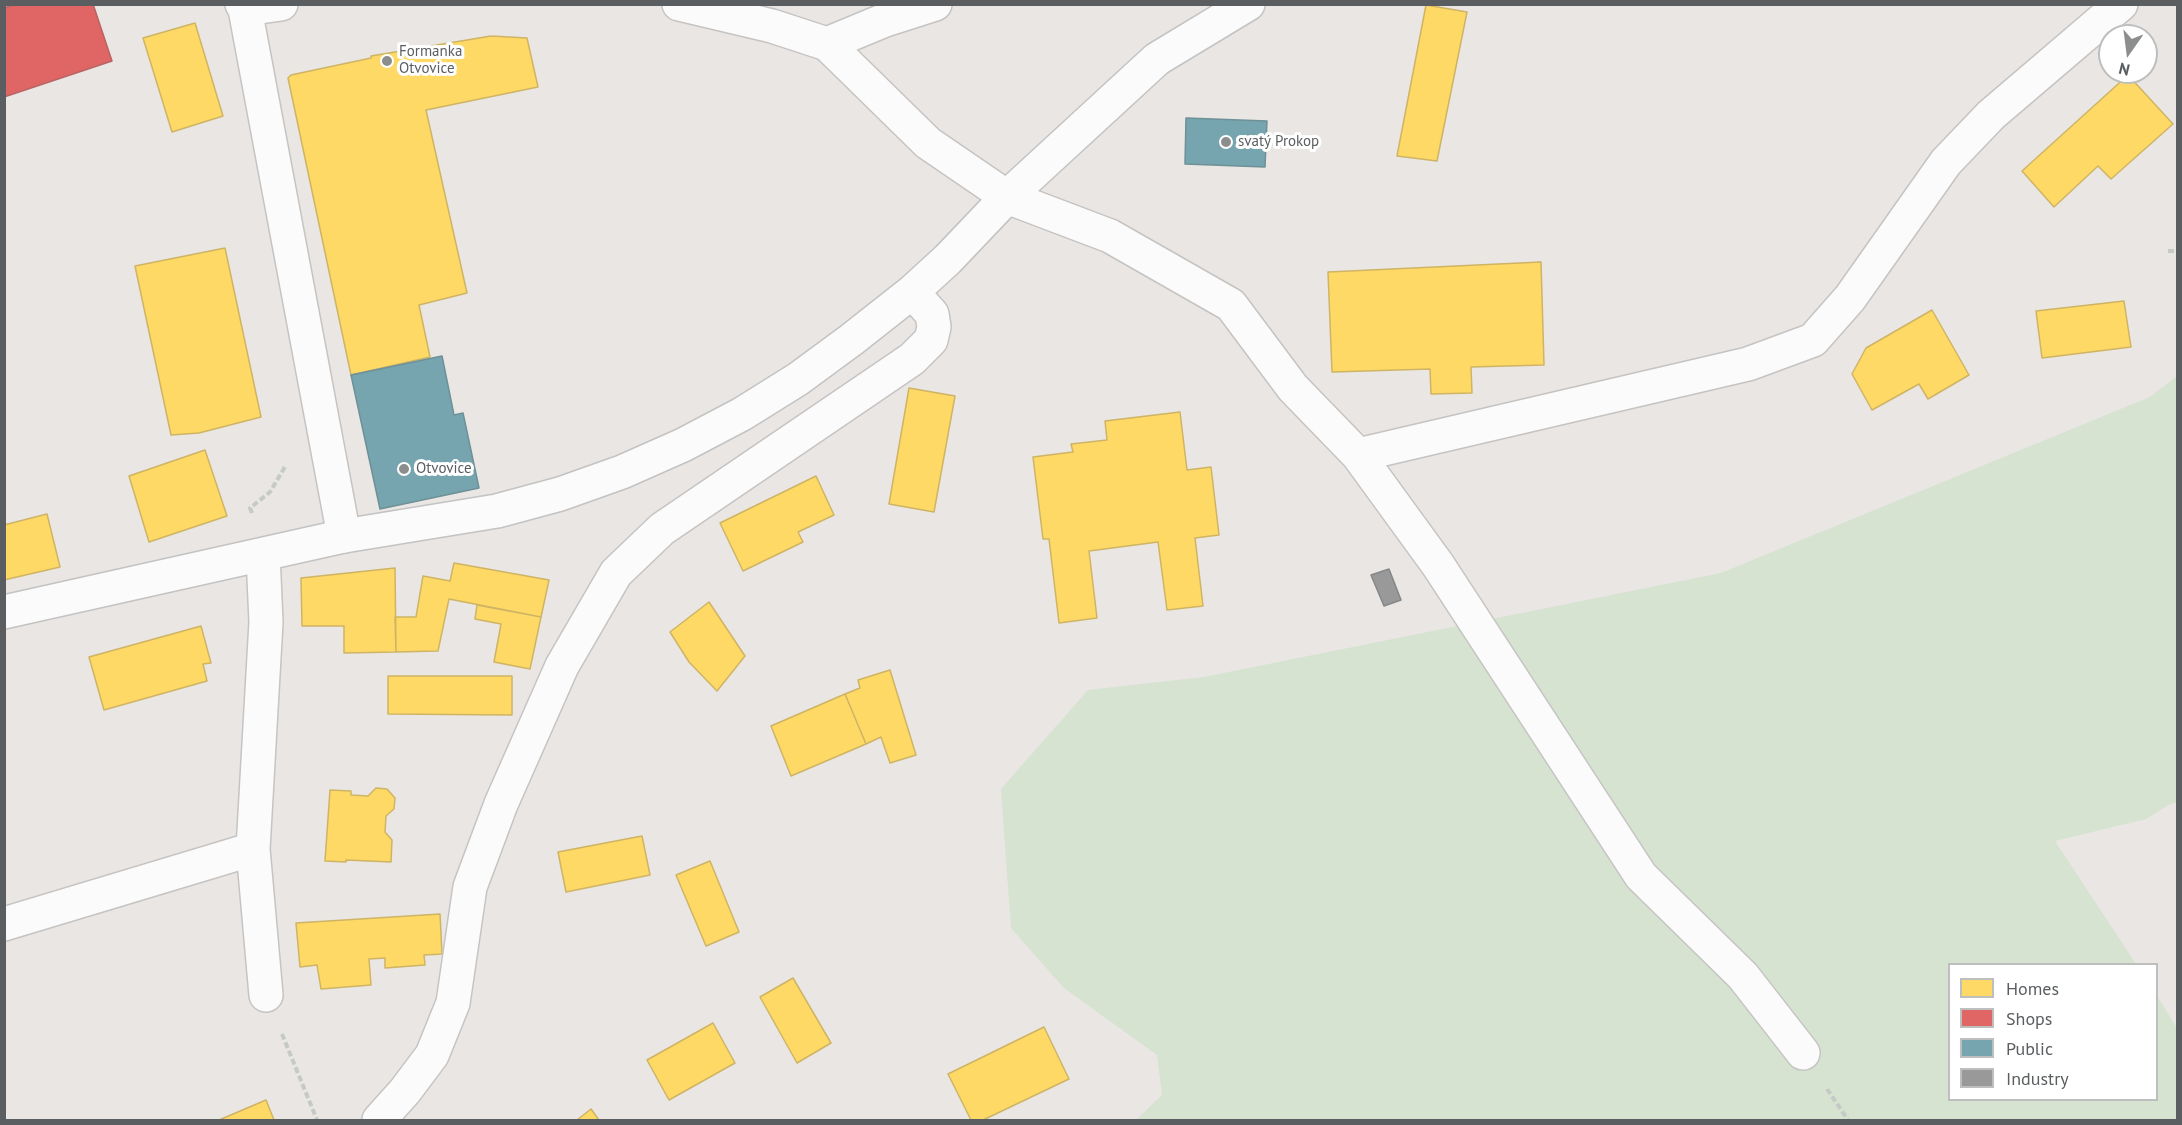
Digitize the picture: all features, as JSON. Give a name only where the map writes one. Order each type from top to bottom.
[{"type":"street","points":[[281,4],[243,7],[344,536]]},
{"type":"street","points":[[679,4],[772,26],[827,44],[928,143],[1006,197],[1110,236],[1231,305],[1293,388],[1358,455],[1438,566],[1641,876],[1743,976],[1803,1053]]},
{"type":"street","points":[[827,44],[885,20],[935,4]]},
{"type":"street","points":[[4,612],[344,536],[497,511],[560,494],[622,472],[683,445],[760,403],[807,373],[912,292],[1006,197],[1157,59],[1248,4]]},
{"type":"street","points":[[1358,455],[1748,364],[1813,340],[1850,298],[1946,162],[1991,115],[2121,4]]},
{"type":"street","points":[[379,1120],[405,1091],[432,1055],[453,1003],[470,887],[501,804],[562,666],[616,573],[662,529],[912,359],[931,340],[934,327],[932,314],[912,292]]},
{"type":"street","points":[[263,555],[266,622],[253,849],[266,995]]},
{"type":"street","points":[[4,924],[253,849]]},
{"type":"path","points":[[2168,251],[2178,251]]},
{"type":"path","points":[[266,995],[317,1120]]},
{"type":"green space","points":[[2177,376],[2177,802],[2146,819],[2055,841],[2135,963],[1948,963],[1948,1101],[2158,1101],[2158,998],[2177,1028],[2177,1120],[1136,1120],[1162,1095],[1157,1055],[1064,988],[1011,928],[1001,789],[1088,690],[1204,677],[1721,573],[2150,397]]},
{"type":"building: Homes","points":[[1426,5],[1467,12],[1437,161],[1397,156]]},
{"type":"building: Homes","points":[[195,23],[223,116],[172,132],[143,38]]},
{"type":"building: Homes","points":[[491,36],[527,38],[538,87],[426,110],[467,293],[419,305],[430,357],[351,375],[288,78],[291,75],[371,58],[371,56]]},
{"type":"building: Homes","points":[[2118,84],[2136,84],[2173,124],[2111,179],[2098,166],[2054,207],[2022,171]]},
{"type":"building: Homes","points":[[225,248],[261,417],[199,433],[171,435],[135,266]]},
{"type":"building: Homes","points":[[1541,262],[1544,365],[1471,367],[1472,393],[1431,394],[1430,369],[1332,372],[1328,272]]},
{"type":"building: Homes","points":[[2124,301],[2131,347],[2042,358],[2036,311]]},
{"type":"building: Homes","points":[[1932,310],[1969,375],[1928,399],[1919,384],[1872,410],[1852,374],[1866,348]]},
{"type":"building: Homes","points":[[909,388],[955,396],[934,512],[889,504]]},
{"type":"building: Homes","points":[[1180,412],[1187,470],[1211,467],[1219,535],[1195,538],[1203,606],[1167,610],[1158,542],[1089,551],[1097,618],[1059,623],[1049,539],[1043,539],[1033,457],[1073,452],[1071,444],[1107,440],[1105,421]]},
{"type":"building: Homes","points":[[205,450],[227,516],[149,542],[129,476]]},
{"type":"building: Homes","points":[[816,476],[834,515],[798,532],[803,542],[743,571],[720,523]]},
{"type":"building: Homes","points":[[47,514],[60,567],[4,580],[4,525]]},
{"type":"building: Homes","points":[[454,563],[549,580],[541,617],[449,599],[438,651],[396,652],[395,617],[416,617],[423,576],[450,581]]},
{"type":"building: Homes","points":[[395,568],[396,652],[344,653],[344,626],[302,626],[301,578]]},
{"type":"building: Homes","points":[[709,602],[745,656],[717,691],[689,662],[670,632]]},
{"type":"building: Homes","points":[[477,605],[541,617],[530,669],[494,662],[501,624],[475,619]]},
{"type":"building: Homes","points":[[201,626],[211,663],[203,664],[207,681],[104,710],[89,657]]},
{"type":"building: Homes","points":[[890,670],[916,755],[890,763],[881,737],[866,744],[845,694],[860,688],[858,680]]},
{"type":"building: Homes","points":[[388,676],[512,676],[512,715],[388,714]]},
{"type":"building: Homes","points":[[845,694],[866,744],[791,776],[771,726]]},
{"type":"building: Homes","points":[[376,788],[387,789],[395,798],[394,809],[386,816],[385,832],[392,840],[391,862],[325,861],[330,790],[351,791],[351,795],[368,796]]},
{"type":"building: Homes","points":[[642,836],[650,875],[566,892],[558,852]]},
{"type":"building: Homes","points":[[710,861],[739,932],[706,946],[676,875]]},
{"type":"building: Homes","points":[[440,914],[442,954],[424,955],[425,965],[385,968],[385,958],[369,959],[371,985],[321,989],[317,965],[300,967],[296,923]]},
{"type":"building: Homes","points":[[793,978],[831,1043],[797,1063],[760,997]]},
{"type":"building: Homes","points":[[713,1023],[735,1063],[669,1100],[647,1060]]},
{"type":"building: Homes","points":[[1044,1027],[1069,1079],[983,1120],[971,1120],[948,1074]]},
{"type":"building: Homes","points":[[266,1100],[274,1120],[219,1120]]},
{"type":"building: Homes","points":[[591,1109],[599,1120],[577,1120]]},
{"type":"building: Shops","points":[[16,4],[93,4],[112,61],[4,97],[4,8]]},
{"type":"building: Public","name":"svatý Prokop","points":[[1186,118],[1267,121],[1265,167],[1185,164]]},
{"type":"building: Public","points":[[442,356],[454,415],[463,413],[479,488],[380,509],[351,375]]},
{"type":"building: Industry","points":[[1389,569],[1401,600],[1384,606],[1371,575]]},
{"type":"place","name":"Formanka Otvovice","points":[[387,61]]},
{"type":"place","name":"svatý Prokop","points":[[1226,142]]},
{"type":"place","name":"Otvovice","points":[[404,469]]}]
